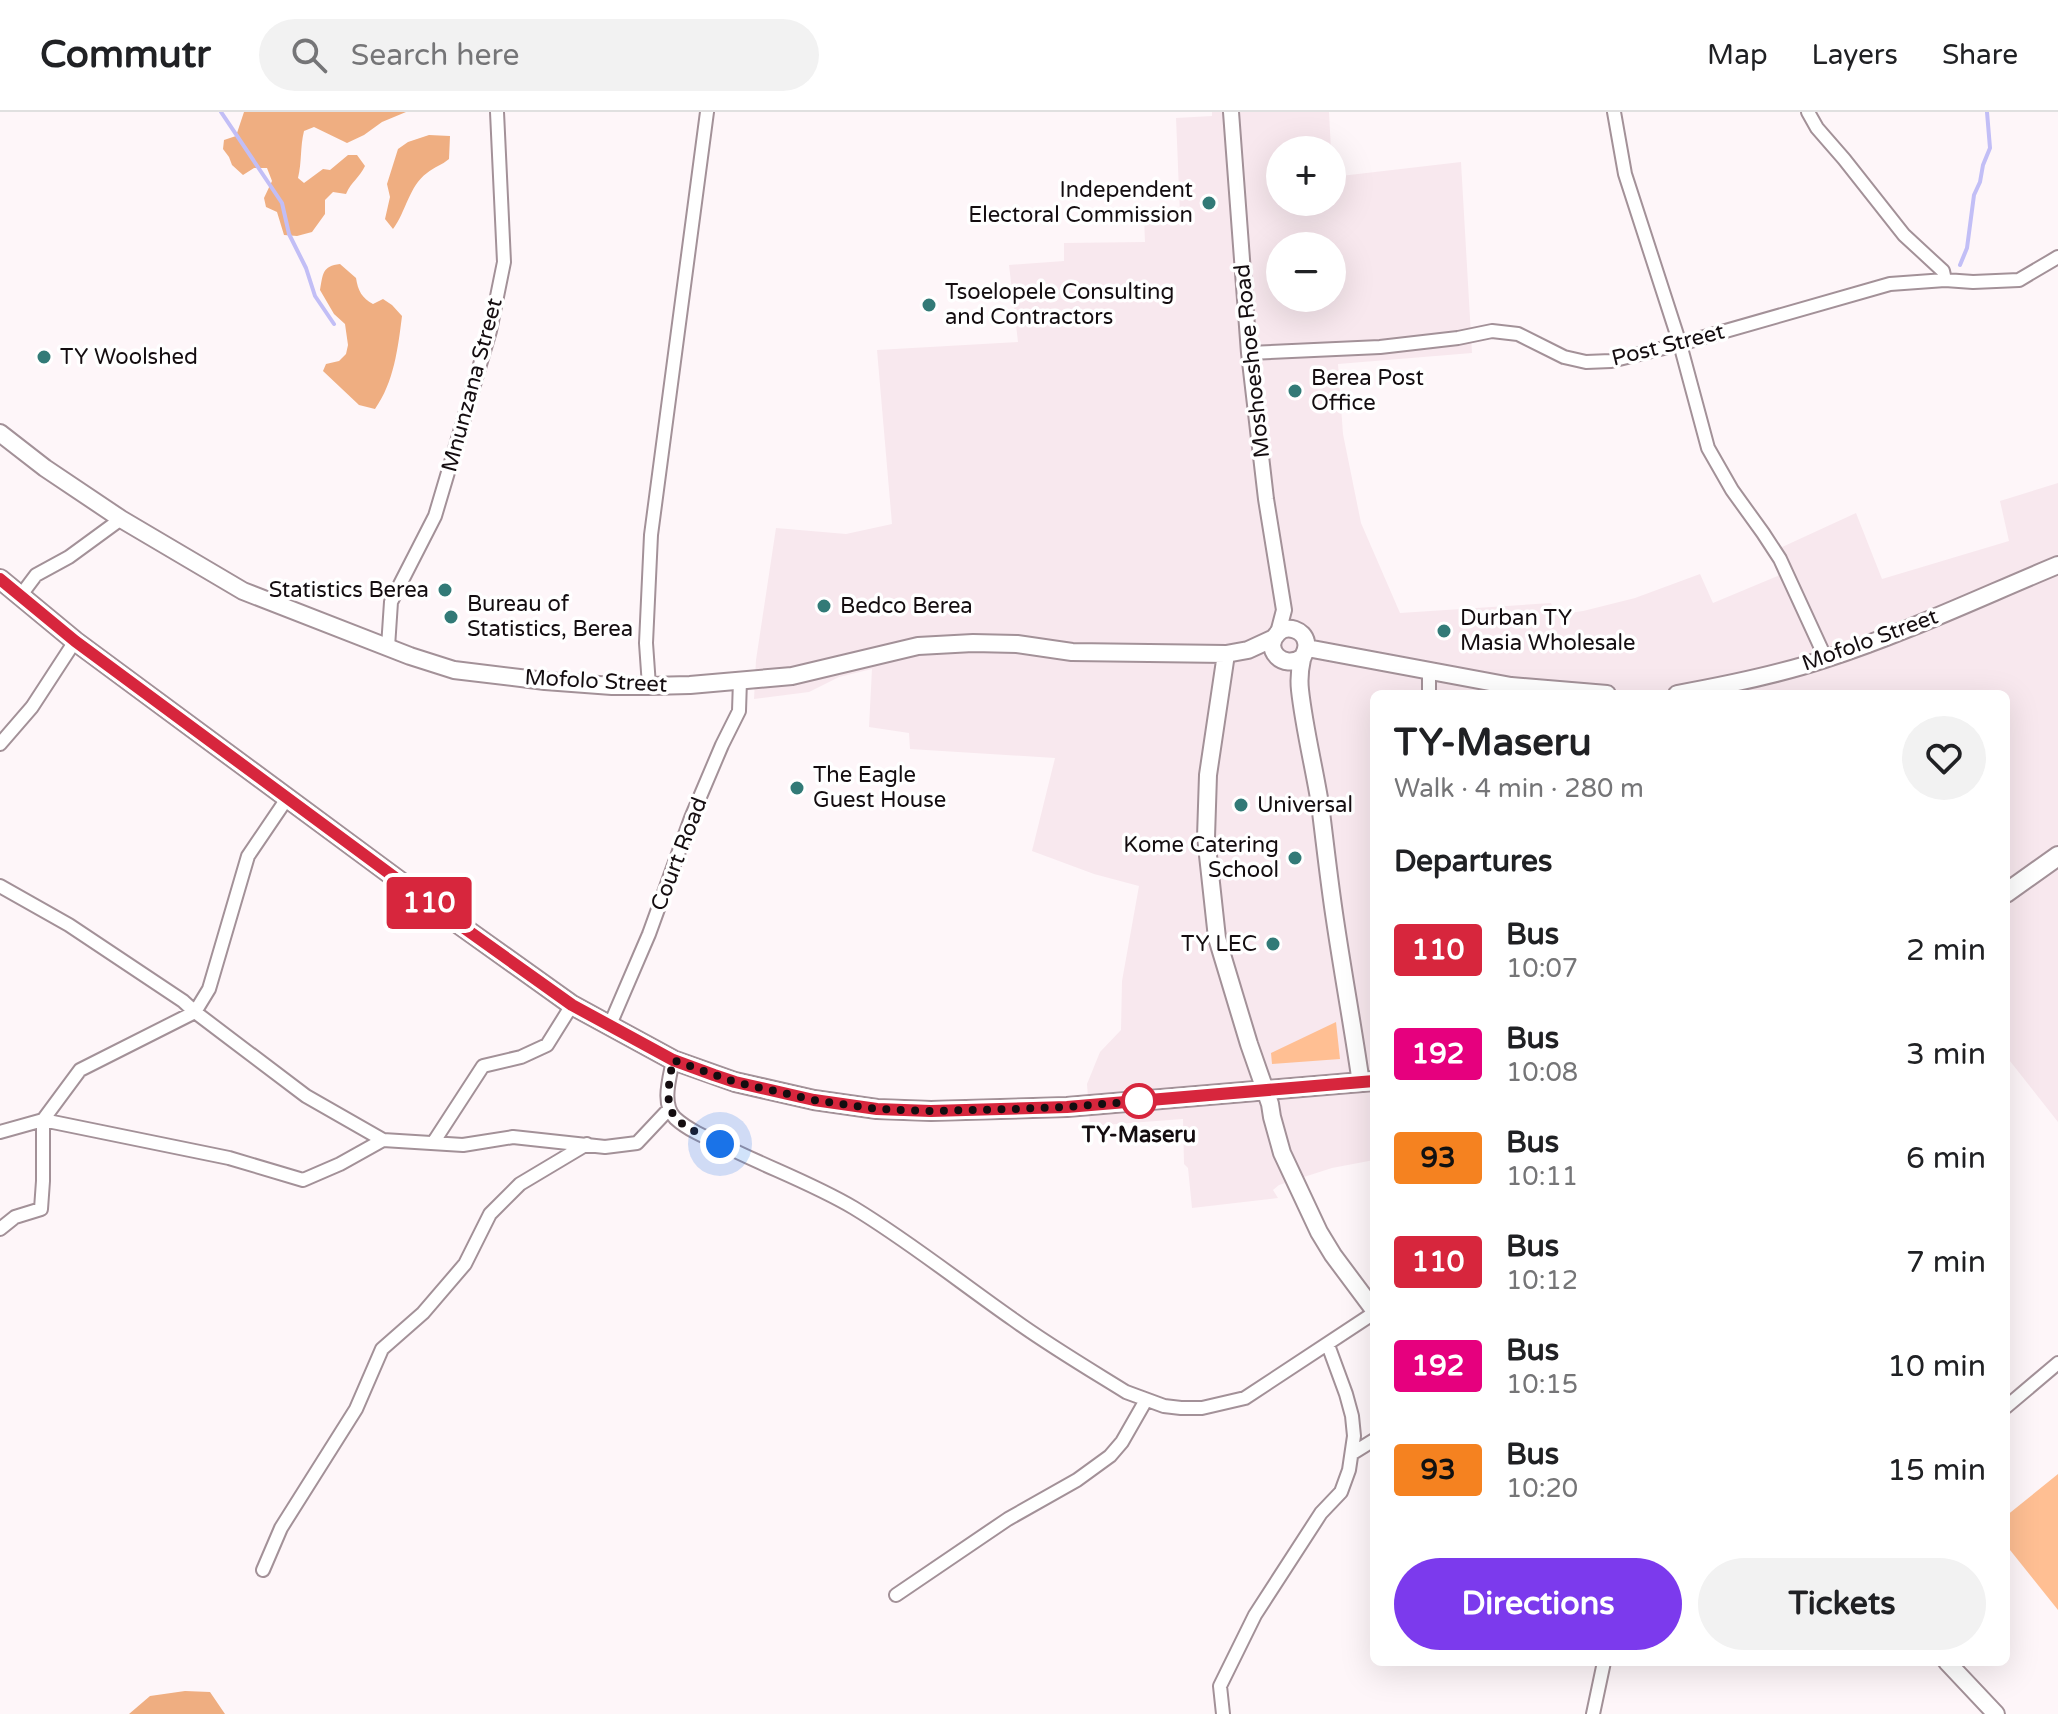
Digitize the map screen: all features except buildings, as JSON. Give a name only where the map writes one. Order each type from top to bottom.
[{"type":"main road","name":"Mofolo Street","points":[[0,433],[45,468],[121,519],[243,591],[454,670],[572,683],[649,686],[792,676],[918,646],[1017,644],[1072,652],[1226,654],[1248,650],[1276,635]]},
{"type":"main road","name":"Mofolo Street","points":[[1698,690],[1751,680],[1826,659],[2058,565]]},
{"type":"main road","points":[[0,579],[75,641],[572,1005],[673,1060],[735,1082],[814,1100],[877,1109],[931,1111],[1067,1107],[1368,1082],[1335,919],[1300,688],[1305,638],[1298,631],[1287,629],[1276,635],[1273,648],[1300,688]]},
{"type":"main road","name":"Mofolo Street","points":[[1248,650],[1280,659]]},
{"type":"main road","points":[[1280,659],[1294,662],[1305,652]]},
{"type":"main road","points":[[1305,652],[1511,686],[1559,690]]},
{"type":"main road","points":[[1226,654],[1208,775],[1206,837],[1217,938],[1270,1104],[1282,1153],[1319,1232],[1370,1306]]},
{"type":"main road","points":[[2010,890],[2058,856]]},
{"type":"main road","points":[[1951,1666],[1996,1714]]},
{"type":"street","name":"Mnunzana Street","points":[[388,647],[391,602],[435,516],[490,331],[504,262],[497,112]]},
{"type":"street","points":[[649,686],[646,643],[651,535],[707,112]]},
{"type":"street","name":"Moshoeshoe Road","points":[[1231,112],[1249,353],[1266,499],[1284,610],[1298,631]]},
{"type":"street","points":[[1614,112],[1625,174],[1680,344],[1708,448],[1732,490],[1780,559],[1826,659]]},
{"type":"street","points":[[1808,112],[1817,128],[1904,235],[1943,271],[1945,280]]},
{"type":"street","name":"Post Street","points":[[1249,353],[1380,347],[1492,331],[1518,334],[1564,357],[1586,362],[1611,361],[1890,284],[2019,280],[2058,257]]},
{"type":"street","points":[[21,595],[36,575],[69,557],[121,519]]},
{"type":"street","name":"Moshoeshoe Road","points":[[1276,635],[1284,610]]},
{"type":"street","points":[[0,744],[32,707],[75,641]]},
{"type":"street","points":[[1429,671],[1429,690]]},
{"type":"street","name":"Court Road","points":[[609,1027],[649,934],[691,818],[739,711],[740,680]]},
{"type":"street","points":[[0,1229],[15,1217],[41,1209],[43,1120],[80,1070],[195,1012],[209,989],[248,856],[288,797]]},
{"type":"street","points":[[0,886],[69,925],[183,1001],[306,1096],[383,1140],[463,1145],[513,1137],[605,1147],[637,1143],[669,1109]]},
{"type":"street","points":[[433,1143],[483,1066],[521,1057],[547,1045],[572,1005]]},
{"type":"street","points":[[673,1060],[668,1087],[669,1109],[674,1117],[699,1134],[855,1209],[1014,1320],[1126,1392],[1146,1400],[1164,1406],[1202,1408],[1245,1398],[1370,1314]]},
{"type":"street","points":[[0,1132],[43,1120],[229,1158],[303,1180],[383,1140]]},
{"type":"street","points":[[263,1570],[281,1528],[356,1409],[382,1349],[423,1313],[465,1264],[490,1214],[520,1184],[587,1144]]},
{"type":"street","points":[[1223,1714],[1220,1686],[1226,1672],[1255,1615],[1312,1525],[1341,1492],[1353,1453],[1352,1416],[1328,1345]]},
{"type":"street","points":[[2010,1404],[2058,1363]]},
{"type":"street","points":[[896,1595],[995,1527],[1077,1480],[1110,1456],[1122,1442],[1146,1400]]},
{"type":"street","points":[[1353,1453],[1370,1442]]},
{"type":"street","points":[[1593,1714],[1603,1666]]},
{"type":"shaded area","points":[[244,112],[406,112],[347,143],[314,127],[304,131],[298,178],[304,183],[323,169],[330,170],[348,155],[357,155],[365,166],[346,194],[333,192],[325,200],[325,214],[312,232],[297,236],[284,235],[277,212],[266,207],[264,198],[272,181],[267,168],[254,168],[243,175],[232,165],[223,149],[224,140],[236,136]]},
{"type":"shaded area","points":[[1212,112],[1329,112],[1330,136],[1266,136],[1266,216],[1346,216],[1346,175],[1461,162],[1472,353],[1338,364],[1343,434],[1361,523],[1400,613],[1551,603],[1556,615],[1635,598],[1700,574],[1713,603],[1792,570],[1780,548],[1856,513],[1882,579],[2009,541],[2000,501],[2058,483],[2058,1122],[2010,1061],[2010,690],[1370,690],[1370,1161],[1332,1168],[1279,1185],[1273,1190],[1278,1198],[1192,1208],[1188,1168],[1184,1164],[1183,1119],[1090,1126],[1087,1084],[1100,1052],[1121,1030],[1122,981],[1139,886],[1094,874],[1032,851],[1055,758],[910,749],[909,733],[869,727],[872,669],[839,677],[809,692],[754,699],[756,660],[776,528],[846,534],[892,524],[877,350],[1018,342],[1009,265],[1064,261],[1064,243],[1145,242],[1144,217],[1180,215],[1176,118],[1212,116]]},
{"type":"shaded area","points":[[429,135],[450,136],[449,159],[421,178],[393,229],[385,219],[390,197],[387,184],[398,149]]},
{"type":"shaded area","points":[[340,264],[356,278],[359,290],[366,299],[373,304],[383,299],[402,316],[391,376],[375,409],[359,405],[323,371],[326,364],[339,361],[346,354],[348,345],[345,324],[334,314],[320,290],[327,269]]},
{"type":"shaded area","points":[[1336,1022],[1340,1059],[1272,1064],[1271,1053]]},
{"type":"shaded area","points":[[2058,1474],[2058,1610],[2010,1550],[2010,1513]]},
{"type":"shaded area","points":[[185,1691],[210,1692],[225,1714],[129,1714],[150,1696]]},
{"type":"waterway","points":[[221,112],[282,203],[289,234],[306,268],[315,296],[334,324]]},
{"type":"waterway","points":[[1960,265],[1967,248],[1974,195],[1990,148],[1987,112]]},
{"type":"bus line","name":"110","points":[[0,579],[75,641],[432,905],[572,1005],[673,1060],[735,1082],[814,1100],[877,1109],[931,1111],[1067,1107],[1370,1081]]},
{"type":"place","name":"Independent Electoral Commission","points":[[1209,203]]},
{"type":"place","name":"Tsoelopele Consulting and Contractors","points":[[929,305]]},
{"type":"place","name":"TY Woolshed","points":[[44,357]]},
{"type":"place","name":"Berea Post Office","points":[[1295,391]]},
{"type":"place","name":"Statistics Berea","points":[[445,590]]},
{"type":"place","name":"Bedco Berea","points":[[824,606]]},
{"type":"place","name":"Bureau of Statistics, Berea","points":[[451,617]]},
{"type":"place","name":"Durban TY Masia Wholesale","points":[[1444,631]]},
{"type":"place","name":"The Eagle Guest House","points":[[797,788]]},
{"type":"place","name":"Universal","points":[[1241,805]]},
{"type":"place","name":"Kome Catering School","points":[[1295,858]]},
{"type":"place","name":"TY LEC","points":[[1273,944]]},
{"type":"place","name":"TY-Maseru","points":[[1139,1101]]},
{"type":"route","points":[[720,1144],[681,1122],[669,1109],[668,1087],[673,1060],[735,1082],[814,1100],[877,1109],[1013,1109],[1151,1100],[1139,1101]]}]
